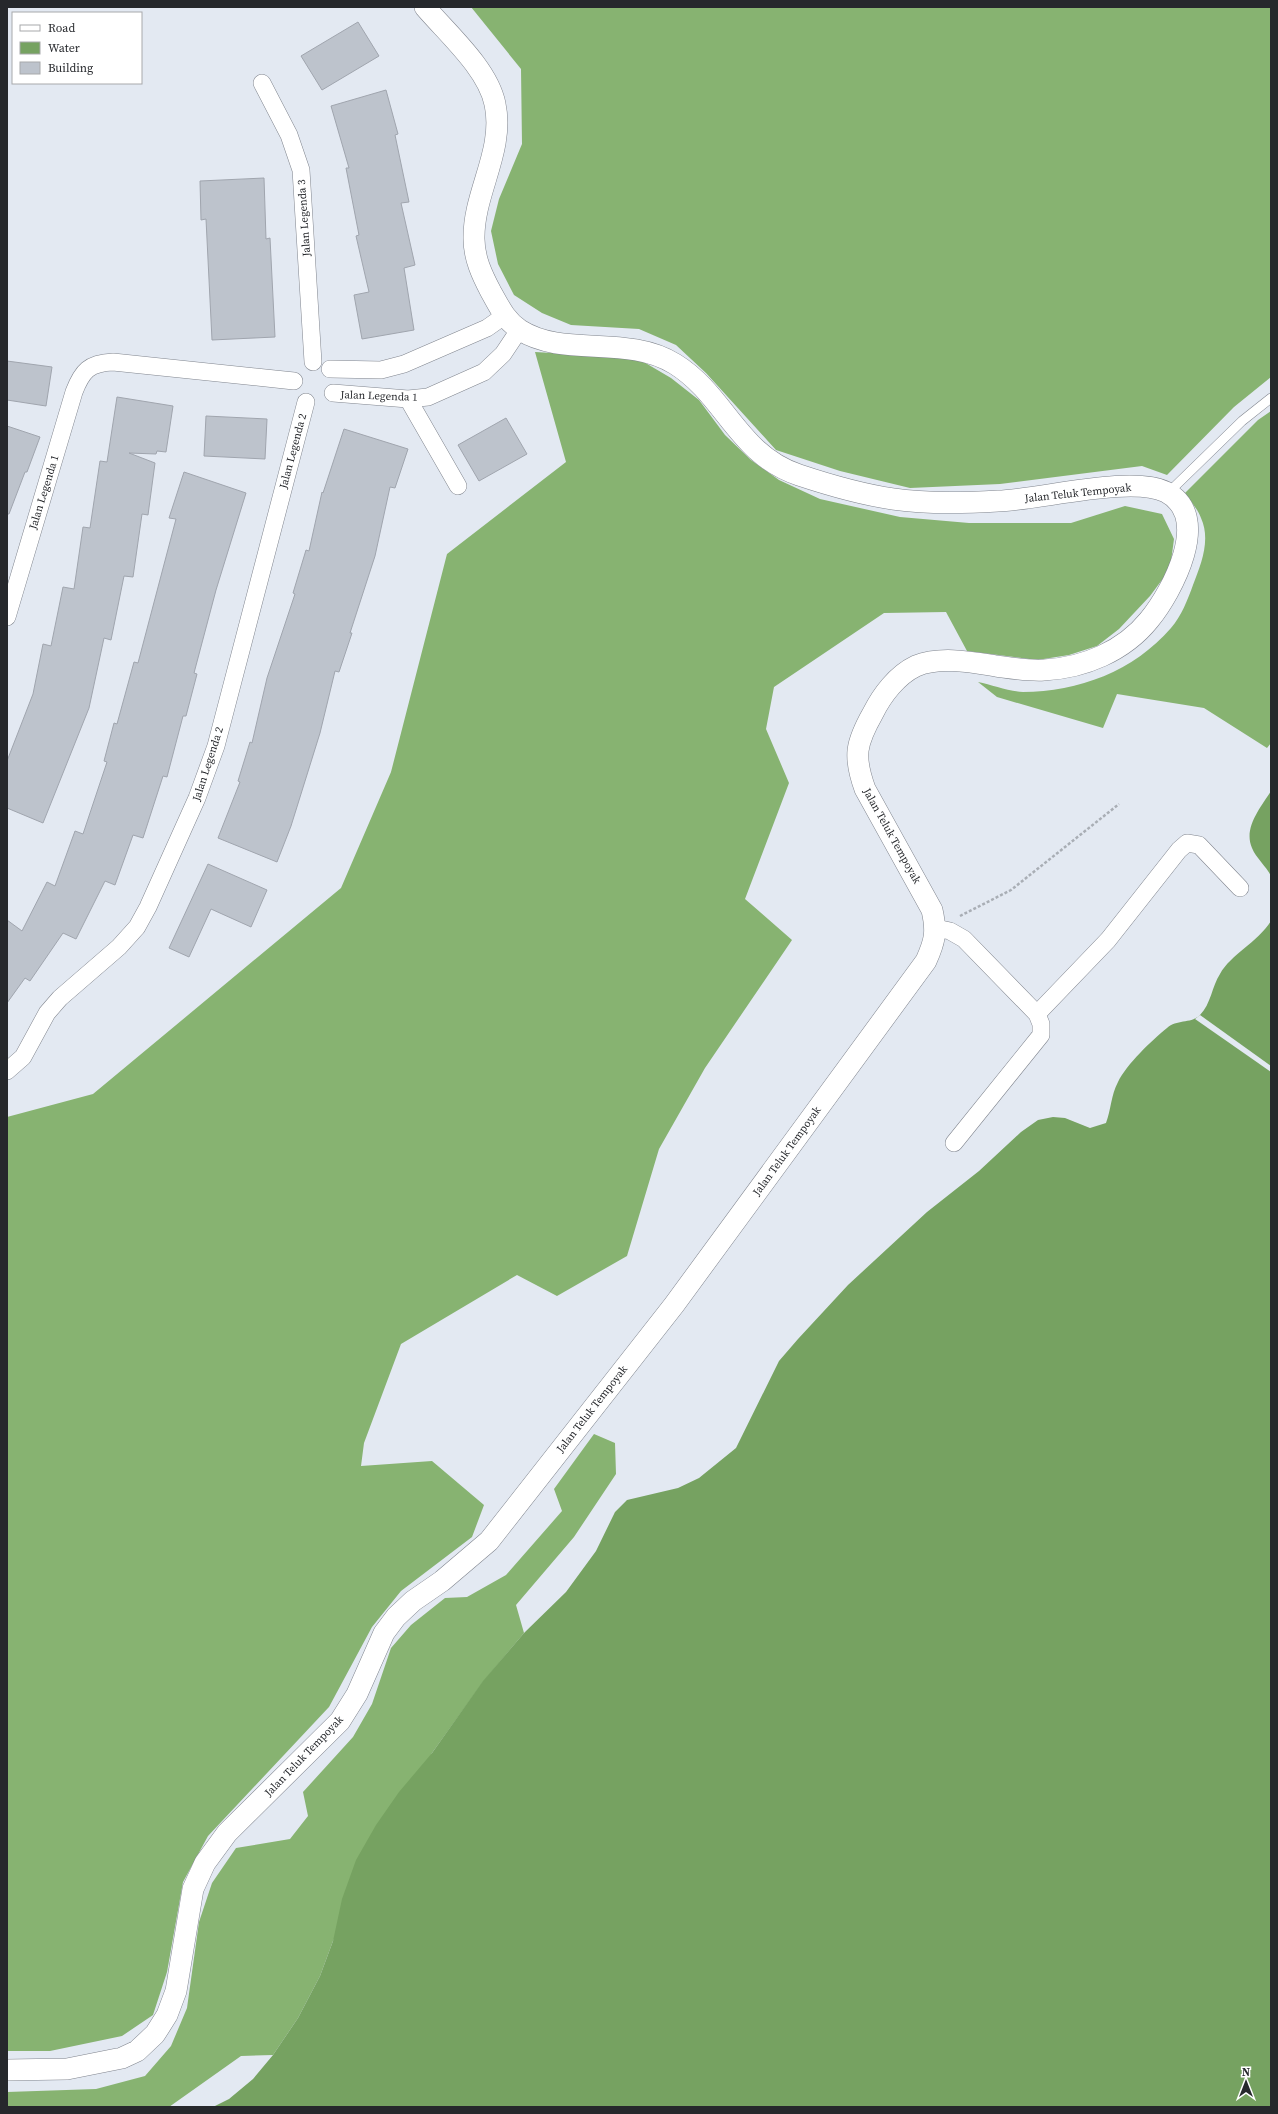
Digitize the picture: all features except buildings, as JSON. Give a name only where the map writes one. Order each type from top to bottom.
[{"type":"street","name":"Jalan Teluk Tempoyak","points":[[7,2070],[67,2069],[110,2061],[122,2058],[137,2051],[155,2034],[167,2015],[176,1991],[193,1889],[205,1863],[227,1833],[340,1721],[360,1688],[384,1633],[396,1617],[413,1601],[442,1582],[489,1541],[649,1336],[918,971],[934,944],[936,928],[932,910],[865,789],[859,771],[857,758],[863,731],[873,712],[896,679],[913,667],[927,663],[946,661],[1043,671],[1095,659],[1120,647],[1140,632],[1157,610],[1181,563],[1186,543],[1188,526],[1185,513],[1178,500],[1168,493],[1154,487],[1136,486],[1108,488],[1000,502],[925,501],[894,499],[799,475],[776,466],[757,452],[702,387],[678,366],[655,353],[605,345],[562,343],[539,338],[520,330],[504,316],[480,270],[473,242],[475,216],[496,140],[497,120],[494,101],[487,83],[473,62],[425,7]]},
{"type":"street","name":"Jalan Legenda 3","points":[[262,83],[289,135],[301,170],[313,362]]},
{"type":"street","points":[[330,369],[381,370],[404,364],[487,328],[504,316]]},
{"type":"street","name":"Jalan Legenda 1","points":[[333,394],[408,399],[428,397],[484,372],[503,354],[520,330]]},
{"type":"street","name":"Jalan Legenda 1","points":[[7,617],[74,392],[79,378],[87,369],[99,363],[113,362],[294,381]]},
{"type":"street","points":[[313,362],[323,363],[330,369],[336,381],[333,394],[326,400],[316,403],[306,402],[299,397],[295,389],[294,381],[297,372],[304,365],[313,362]]},
{"type":"street","points":[[408,399],[458,486]]},
{"type":"street","name":"Jalan Legenda 2","points":[[7,1071],[23,1057],[47,1013],[60,998],[119,947],[137,927],[148,907],[198,798],[216,746],[306,402]]},
{"type":"street","points":[[1037,1014],[1108,940],[1186,843],[1199,845],[1240,888]]},
{"type":"street","points":[[936,928],[950,931],[964,939],[1037,1014],[1041,1024],[1041,1035],[954,1143]]},
{"type":"lane","points":[[1168,493],[1242,421],[1271,398]]},
{"type":"path","points":[[936,928],[1011,890],[1119,804]]},
{"type":"shaded area","points":[[471,7],[1271,7],[1271,377],[1234,407],[1167,475],[1142,466],[1000,484],[910,488],[840,471],[776,450],[706,373],[676,345],[639,329],[571,325],[542,313],[514,295],[498,264],[491,231],[499,199],[522,144],[521,69]]},
{"type":"shaded area","points":[[535,352],[637,358],[671,378],[699,400],[725,435],[751,460],[779,480],[820,499],[900,517],[969,523],[1071,523],[1125,506],[1162,514],[1174,539],[1170,569],[1150,596],[1119,629],[1097,646],[1069,655],[1037,660],[967,651],[946,612],[884,613],[774,687],[766,729],[789,783],[745,899],[792,940],[705,1068],[659,1149],[627,1256],[557,1296],[517,1275],[401,1344],[364,1443],[361,1466],[432,1461],[484,1505],[472,1537],[401,1591],[372,1627],[329,1707],[208,1836],[183,1882],[167,1972],[153,2015],[122,2036],[50,2051],[7,2051],[7,1117],[93,1094],[341,888],[391,772],[447,554],[566,462]]},
{"type":"shaded area","points":[[1271,411],[1271,743],[1267,748],[1204,708],[1117,694],[1103,728],[997,697],[978,682],[1023,692],[1064,688],[1104,676],[1140,656],[1156,643],[1175,624],[1181,613],[1196,577],[1204,552],[1204,526],[1198,511],[1185,493],[1258,420]]},
{"type":"shaded area","points":[[594,1434],[615,1443],[616,1474],[574,1537],[516,1605],[524,1633],[483,1682],[432,1753],[333,1941],[320,1976],[298,2018],[273,2055],[241,2056],[169,2107],[7,2107],[7,2092],[96,2089],[145,2076],[171,2046],[187,2008],[199,1922],[212,1883],[236,1848],[290,1839],[308,1816],[303,1792],[353,1737],[372,1704],[391,1648],[411,1625],[445,1598],[467,1597],[506,1575],[562,1511],[554,1489]]},
{"type":"water","points":[[1271,791],[1271,876],[1258,859],[1252,848],[1250,833],[1254,818]]},
{"type":"water","points":[[1271,921],[1271,2107],[213,2107],[229,2099],[253,2079],[273,2055],[298,2018],[320,1976],[333,1941],[342,1899],[356,1860],[376,1825],[399,1792],[432,1753],[483,1681],[524,1633],[566,1592],[596,1551],[615,1512],[627,1500],[678,1488],[699,1478],[736,1448],[779,1361],[798,1339],[848,1285],[927,1212],[979,1171],[1021,1132],[1038,1120],[1053,1117],[1065,1118],[1090,1128],[1106,1123],[1116,1087],[1122,1075],[1133,1060],[1171,1025],[1192,1020],[1204,1011],[1217,979],[1225,967],[1237,954],[1259,936]]},
{"type":"pier","points":[[1200,1015],[1271,1066],[1271,1072],[1195,1019]]}]
